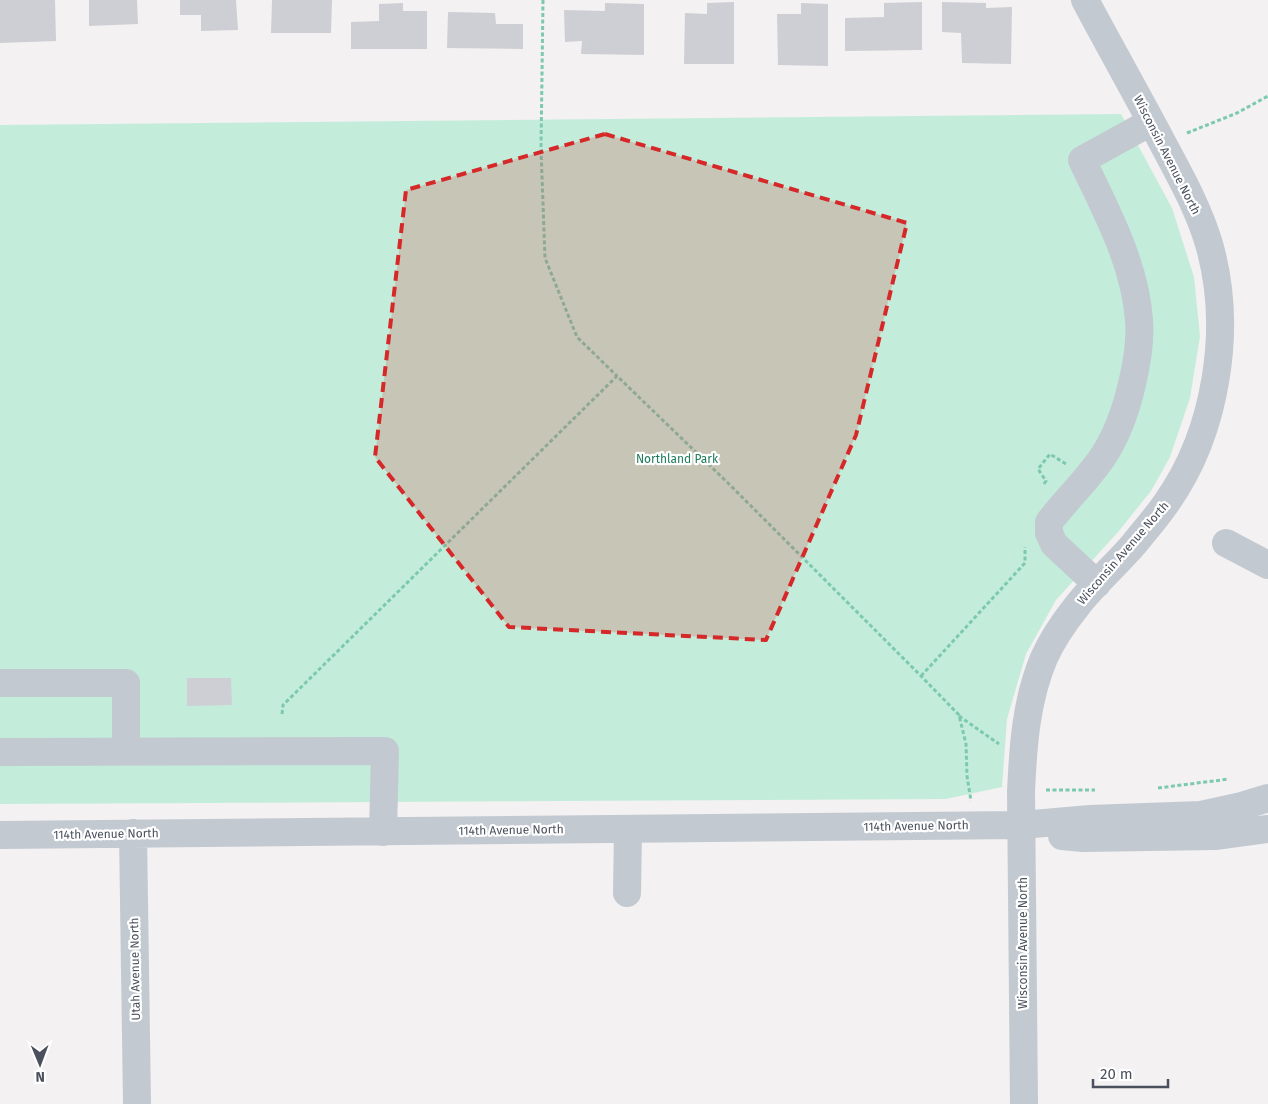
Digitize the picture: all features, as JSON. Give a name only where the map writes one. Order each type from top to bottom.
[{"type":"street","name":"Wisconsin Avenue North","points":[[1024,1104],[1021,792],[1023,749],[1030,703],[1044,658],[1077,606],[1132,546],[1167,502],[1180,482],[1192,456],[1207,414],[1220,345],[1219,293],[1209,244],[1191,198],[1085,0]]},
{"type":"street","points":[[1097,584],[1054,544],[1049,534],[1049,522],[1102,457],[1118,428],[1130,395],[1138,359],[1139,321],[1134,286],[1125,255],[1082,160],[1156,132]]},
{"type":"street","points":[[1226,543],[1268,565]]},
{"type":"street","points":[[0,683],[126,683],[126,751]]},
{"type":"street","points":[[0,752],[385,751],[383,832]]},
{"type":"street","name":"114th Avenue North","points":[[0,835],[1022,825],[1090,819],[1201,815],[1268,798]]},
{"type":"street","name":"114th Avenue North","points":[[1022,825],[1055,835],[1083,838],[1216,836],[1268,829]]},
{"type":"street","points":[[627,893],[628,829]]},
{"type":"street","name":"Utah Avenue North","points":[[133,833],[137,1104]]},
{"type":"path","points":[[543,0],[541,149],[545,258],[577,337],[730,485],[959,715],[998,744],[1023,749]]},
{"type":"path","points":[[1156,132],[1229,116],[1268,96]]},
{"type":"path","points":[[282,714],[282,705],[617,376]]},
{"type":"path","points":[[1041,488],[1046,482],[1038,469],[1050,454],[1087,476]]},
{"type":"path","points":[[921,676],[1025,563],[1024,538]]},
{"type":"path","points":[[959,715],[966,744],[970,799]]},
{"type":"path","points":[[1151,789],[1238,778]]},
{"type":"path","points":[[1046,790],[1103,790]]},
{"type":"highlighted area","points":[[605,134],[907,223],[856,435],[766,640],[509,627],[375,457],[406,190]]},
{"type":"green space","name":"Northland Park","points":[[1121,114],[1172,208],[1194,277],[1200,336],[1190,398],[1170,457],[1151,491],[1118,532],[1056,600],[1026,654],[1007,719],[1002,787],[946,799],[0,804],[0,125]]},
{"type":"building","points":[[0,0],[55,0],[56,41],[0,43]]},
{"type":"building","points":[[89,0],[137,0],[138,24],[89,26]]},
{"type":"building","points":[[180,0],[236,0],[238,30],[201,31],[201,15],[180,15]]},
{"type":"building","points":[[272,0],[332,0],[331,33],[271,33]]},
{"type":"building","points":[[734,2],[734,64],[684,64],[685,13],[707,14],[707,3]]},
{"type":"building","points":[[922,2],[922,50],[845,51],[845,18],[884,17],[884,3]]},
{"type":"building","points":[[942,2],[986,3],[986,8],[1012,7],[1011,64],[962,63],[961,33],[942,32]]},
{"type":"building","points":[[403,3],[403,11],[427,11],[427,49],[351,49],[351,22],[379,21],[379,4]]},
{"type":"building","points":[[605,3],[644,4],[644,55],[581,54],[582,41],[565,42],[564,10],[605,11]]},
{"type":"building","points":[[801,3],[828,4],[828,66],[778,65],[777,14],[801,14]]},
{"type":"building","points":[[448,12],[495,13],[496,24],[523,24],[523,49],[447,48]]},
{"type":"building","points":[[187,678],[231,678],[232,705],[187,706]]}]
